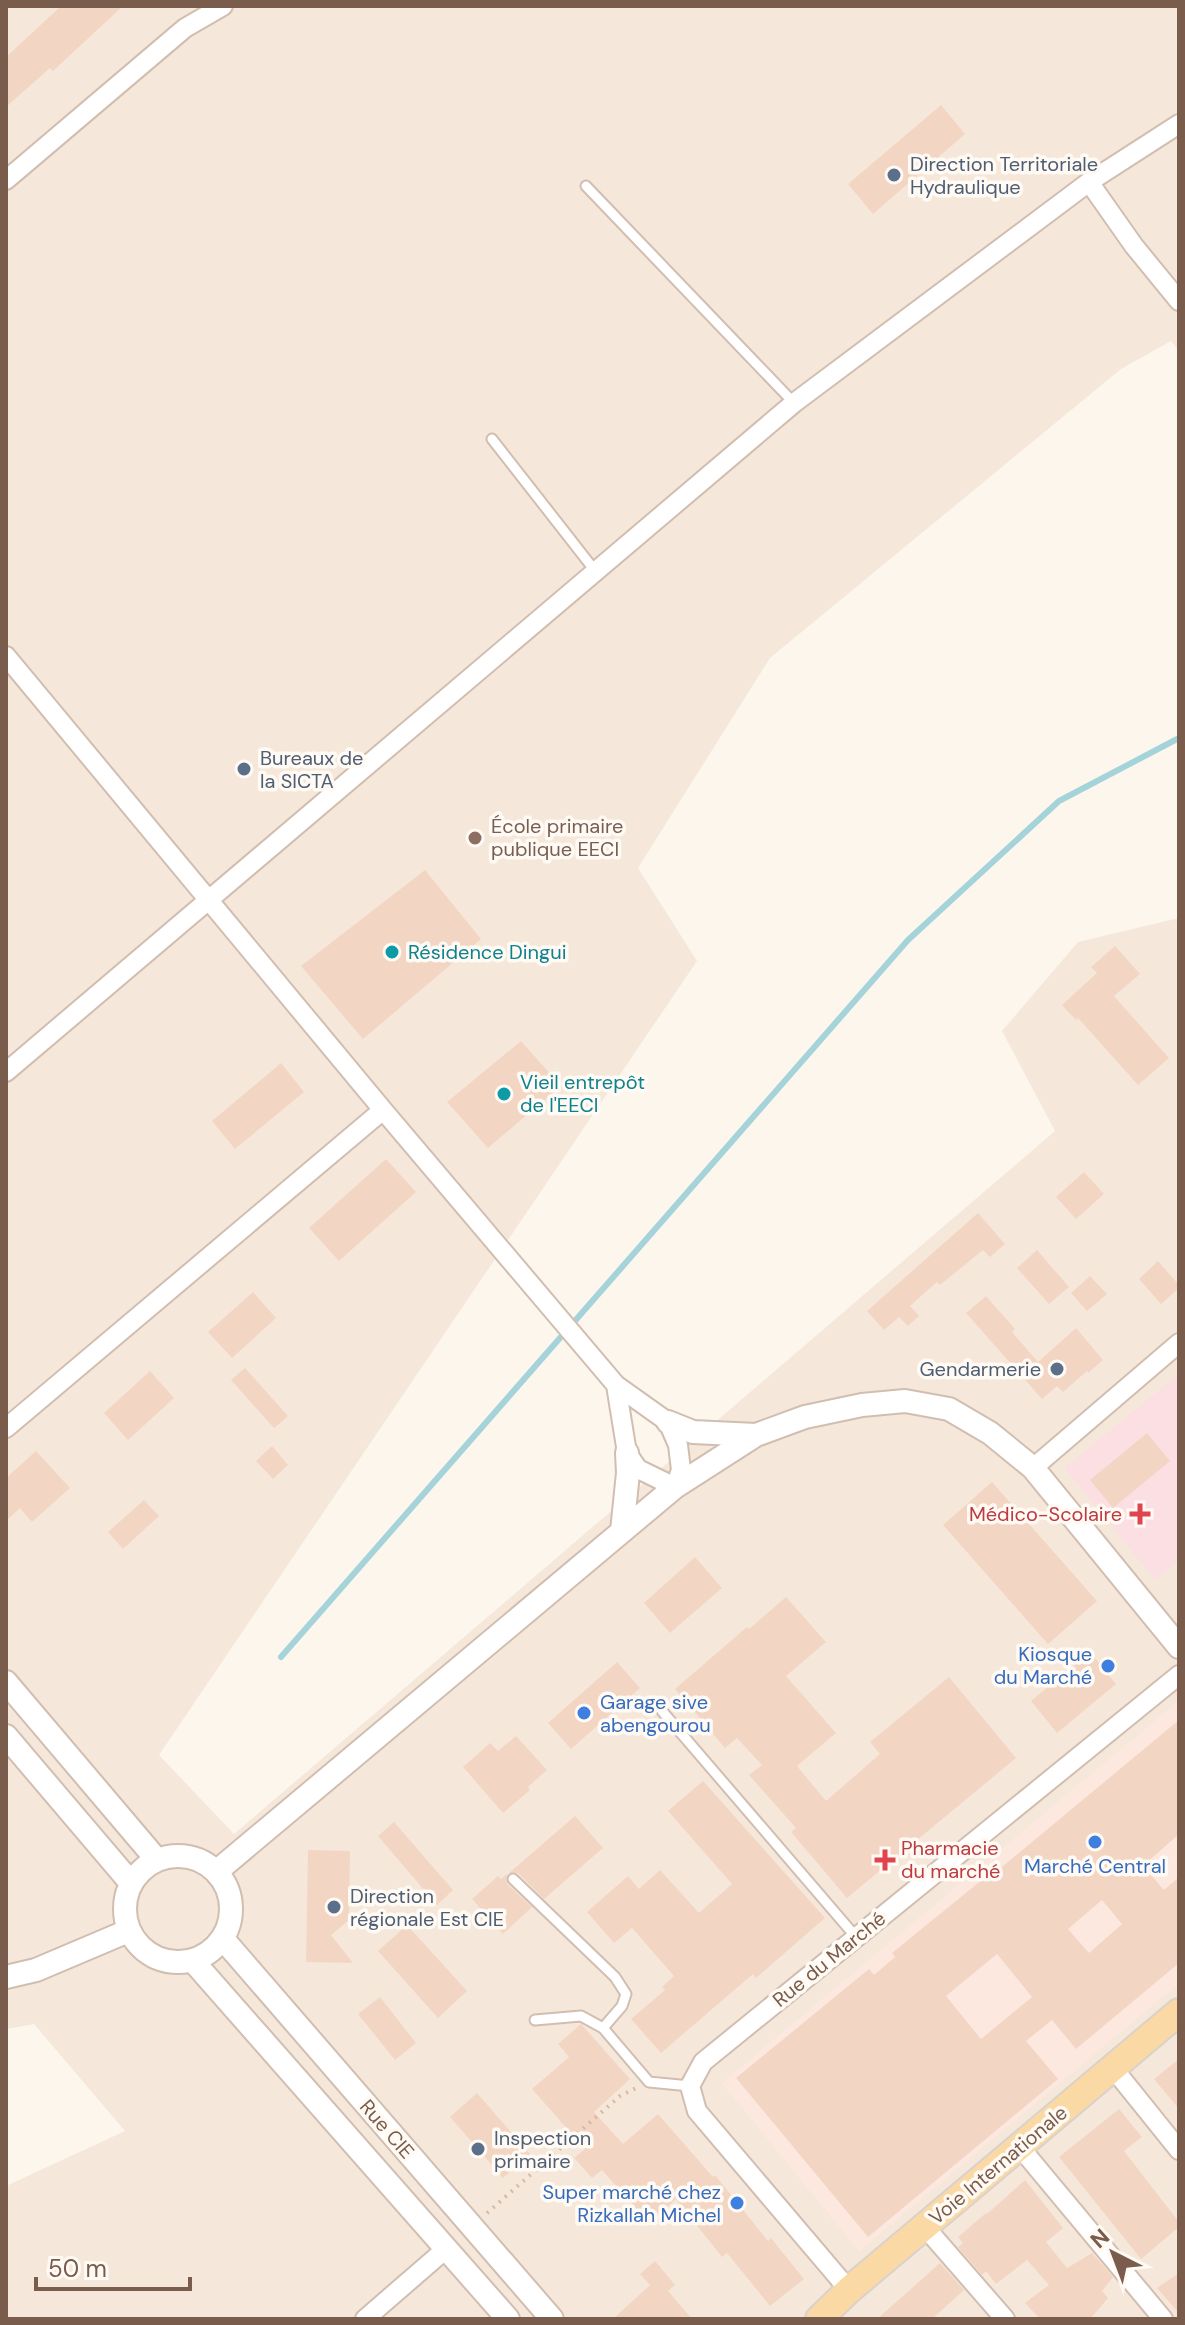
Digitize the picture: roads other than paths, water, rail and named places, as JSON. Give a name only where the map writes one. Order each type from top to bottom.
[{"type":"main road","name":"Voie Internationale","points":[[835,2309],[925,2227],[1179,2012]]},
{"type":"street","points":[[6,180],[185,28],[223,6]]},
{"type":"street","points":[[6,1072],[794,403],[1089,182],[1179,124]]},
{"type":"street","points":[[1089,182],[1134,246],[1179,301]]},
{"type":"street","points":[[6,656],[208,902],[616,1385],[668,1422],[693,1432],[756,1435]]},
{"type":"street","points":[[6,1428],[383,1110]]},
{"type":"street","points":[[1033,1468],[1179,1343]]},
{"type":"street","points":[[616,1385],[628,1473],[622,1531]]},
{"type":"street","points":[[216,1872],[675,1487],[756,1435],[805,1417],[862,1405],[905,1401],[949,1409],[990,1433],[1033,1468],[1179,1647]]},
{"type":"street","points":[[668,1422],[678,1445],[681,1470],[675,1487]]},
{"type":"street","points":[[627,1453],[638,1469],[675,1487]]},
{"type":"street","name":"Rue du Marché","points":[[690,2086],[703,2062],[1179,1675]]},
{"type":"street","points":[[6,1682],[157,1860]]},
{"type":"street","points":[[6,1736],[131,1883]]},
{"type":"street","points":[[173,1856],[203,1862],[216,1872],[229,1892],[231,1916],[223,1939],[210,1952],[193,1961],[167,1963],[144,1952],[128,1931],[124,1907],[131,1883],[142,1870],[157,1860],[173,1856]]},
{"type":"street","points":[[6,1977],[36,1970],[128,1931]]},
{"type":"street","name":"Rue CIE","points":[[223,1939],[552,2319]]},
{"type":"street","name":"Rue CIE","points":[[193,1961],[508,2319]]},
{"type":"street","points":[[1113,2068],[1179,2150]]},
{"type":"street","points":[[690,2086],[697,2111],[835,2309]]},
{"type":"street","points":[[1019,2146],[1163,2319]]},
{"type":"street","points":[[925,2227],[1005,2319]]},
{"type":"street","points":[[365,2319],[447,2248]]},
{"type":"lane","points":[[586,186],[794,403]]},
{"type":"lane","points":[[492,439],[596,572]]},
{"type":"lane","points":[[662,1711],[856,1937]]},
{"type":"lane","points":[[513,1879],[615,1977],[626,1994],[622,2006],[603,2028]]},
{"type":"lane","points":[[535,2020],[581,2016],[603,2028],[649,2082],[690,2086]]},
{"type":"waterway","points":[[281,1657],[908,940],[1059,801],[1179,738]]},
{"type":"place","name":"Direction Territoriale Hydraulique","points":[[894,175]]},
{"type":"place","name":"Bureaux de la SICTA","points":[[244,769]]},
{"type":"place","name":"École primaire publique EECI","points":[[475,838]]},
{"type":"place","name":"Résidence Dingui","points":[[392,952]]},
{"type":"place","name":"Vieil entrepôt de l'EECI","points":[[504,1094]]},
{"type":"place","name":"Gendarmerie","points":[[1057,1369]]},
{"type":"place","name":"Médico-Scolaire","points":[[1140,1514]]},
{"type":"place","name":"Kiosque du Marché","points":[[1108,1666]]},
{"type":"place","name":"Garage sive abengourou","points":[[584,1713]]},
{"type":"place","name":"Marché Central","points":[[1095,1842]]},
{"type":"place","name":"Pharmacie du marché","points":[[885,1860]]},
{"type":"place","name":"Direction régionale Est CIE","points":[[334,1907]]},
{"type":"place","name":"Inspection primaire","points":[[478,2149]]},
{"type":"place","name":"Super marché chez Rizkallah Michel","points":[[737,2203]]}]
